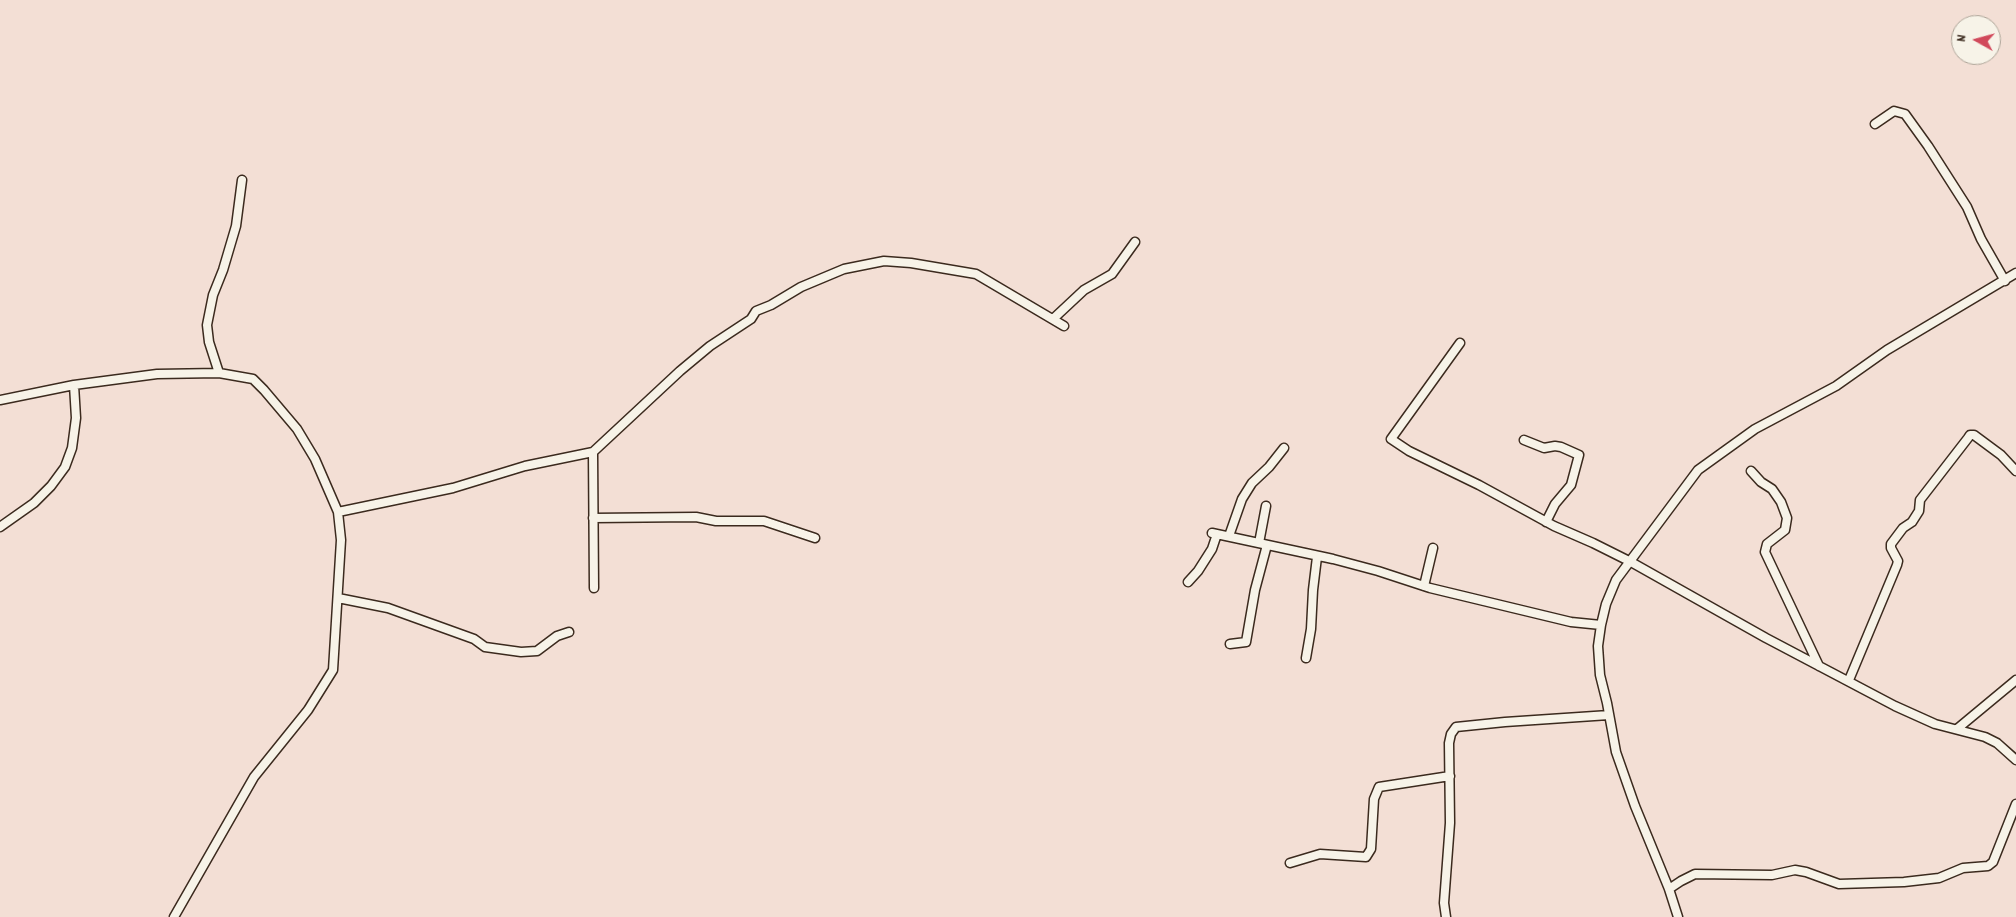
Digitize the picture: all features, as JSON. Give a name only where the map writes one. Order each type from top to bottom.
[{"type":"street","points":[[1875,124],[1894,111],[1905,114],[1967,207],[1981,239],[2005,281]]},
{"type":"street","points":[[219,373],[209,342],[207,324],[209,310],[236,226],[242,180]]},
{"type":"street","points":[[1053,320],[1084,290],[1112,274],[1136,242]]},
{"type":"street","points":[[338,512],[453,488],[525,466],[593,452],[674,376],[710,346],[751,319],[756,312],[800,287],[844,269],[884,262],[911,264],[976,274],[1064,326]]},
{"type":"street","points":[[1678,917],[1616,752],[1600,675],[1598,646],[1601,625],[1606,604],[1616,580],[1698,470],[1755,429],[1836,386],[1887,350],[2016,273]]},
{"type":"street","points":[[1460,343],[1391,439],[1409,451],[1479,485],[1546,522],[1631,562],[1819,666],[1849,680],[1916,717],[1984,737],[1997,743],[2016,760]]},
{"type":"street","points":[[0,400],[74,384],[157,374],[219,373],[252,380],[264,390],[297,429],[315,459],[338,512],[341,540],[333,670],[308,710],[254,777],[174,917]]},
{"type":"street","points":[[0,527],[34,503],[66,467],[72,448],[75,425],[74,384]]},
{"type":"street","points":[[1849,680],[1897,565],[1898,561],[1891,548],[1891,544],[1903,528],[1912,522],[1919,510],[1922,498],[1970,435],[1974,435],[2001,455],[2016,471]]},
{"type":"street","points":[[1524,440],[1544,448],[1555,446],[1579,455],[1571,485],[1555,504],[1546,522]]},
{"type":"street","points":[[1229,536],[1242,499],[1252,483],[1269,467],[1284,448]]},
{"type":"street","points":[[593,452],[594,588]]},
{"type":"street","points":[[1751,471],[1755,477],[1772,489],[1784,510],[1786,518],[1785,530],[1767,544],[1765,552],[1819,666]]},
{"type":"street","points":[[1230,644],[1246,642],[1263,544],[1266,506]]},
{"type":"street","points":[[593,518],[696,517],[716,521],[764,521],[815,538]]},
{"type":"street","points":[[1188,582],[1198,571],[1212,548],[1214,533],[1378,571],[1424,586],[1571,622],[1601,625]]},
{"type":"street","points":[[1424,586],[1433,548]]},
{"type":"street","points":[[1306,658],[1311,629],[1313,590],[1318,557]]},
{"type":"street","points":[[338,598],[388,608],[474,639],[485,647],[521,652],[536,651],[557,636],[568,632]]},
{"type":"street","points":[[1957,729],[2016,680]]},
{"type":"street","points":[[1446,917],[1444,896],[1450,824],[1449,744],[1451,734],[1456,727],[1609,715]]},
{"type":"street","points":[[1290,863],[1320,854],[1366,857],[1371,849],[1374,799],[1379,787],[1450,776]]},
{"type":"street","points":[[1669,890],[1681,880],[1695,874],[1772,875],[1795,870],[1839,884],[1904,882],[1939,878],[1962,868],[1988,866],[1993,862],[2016,804]]}]
